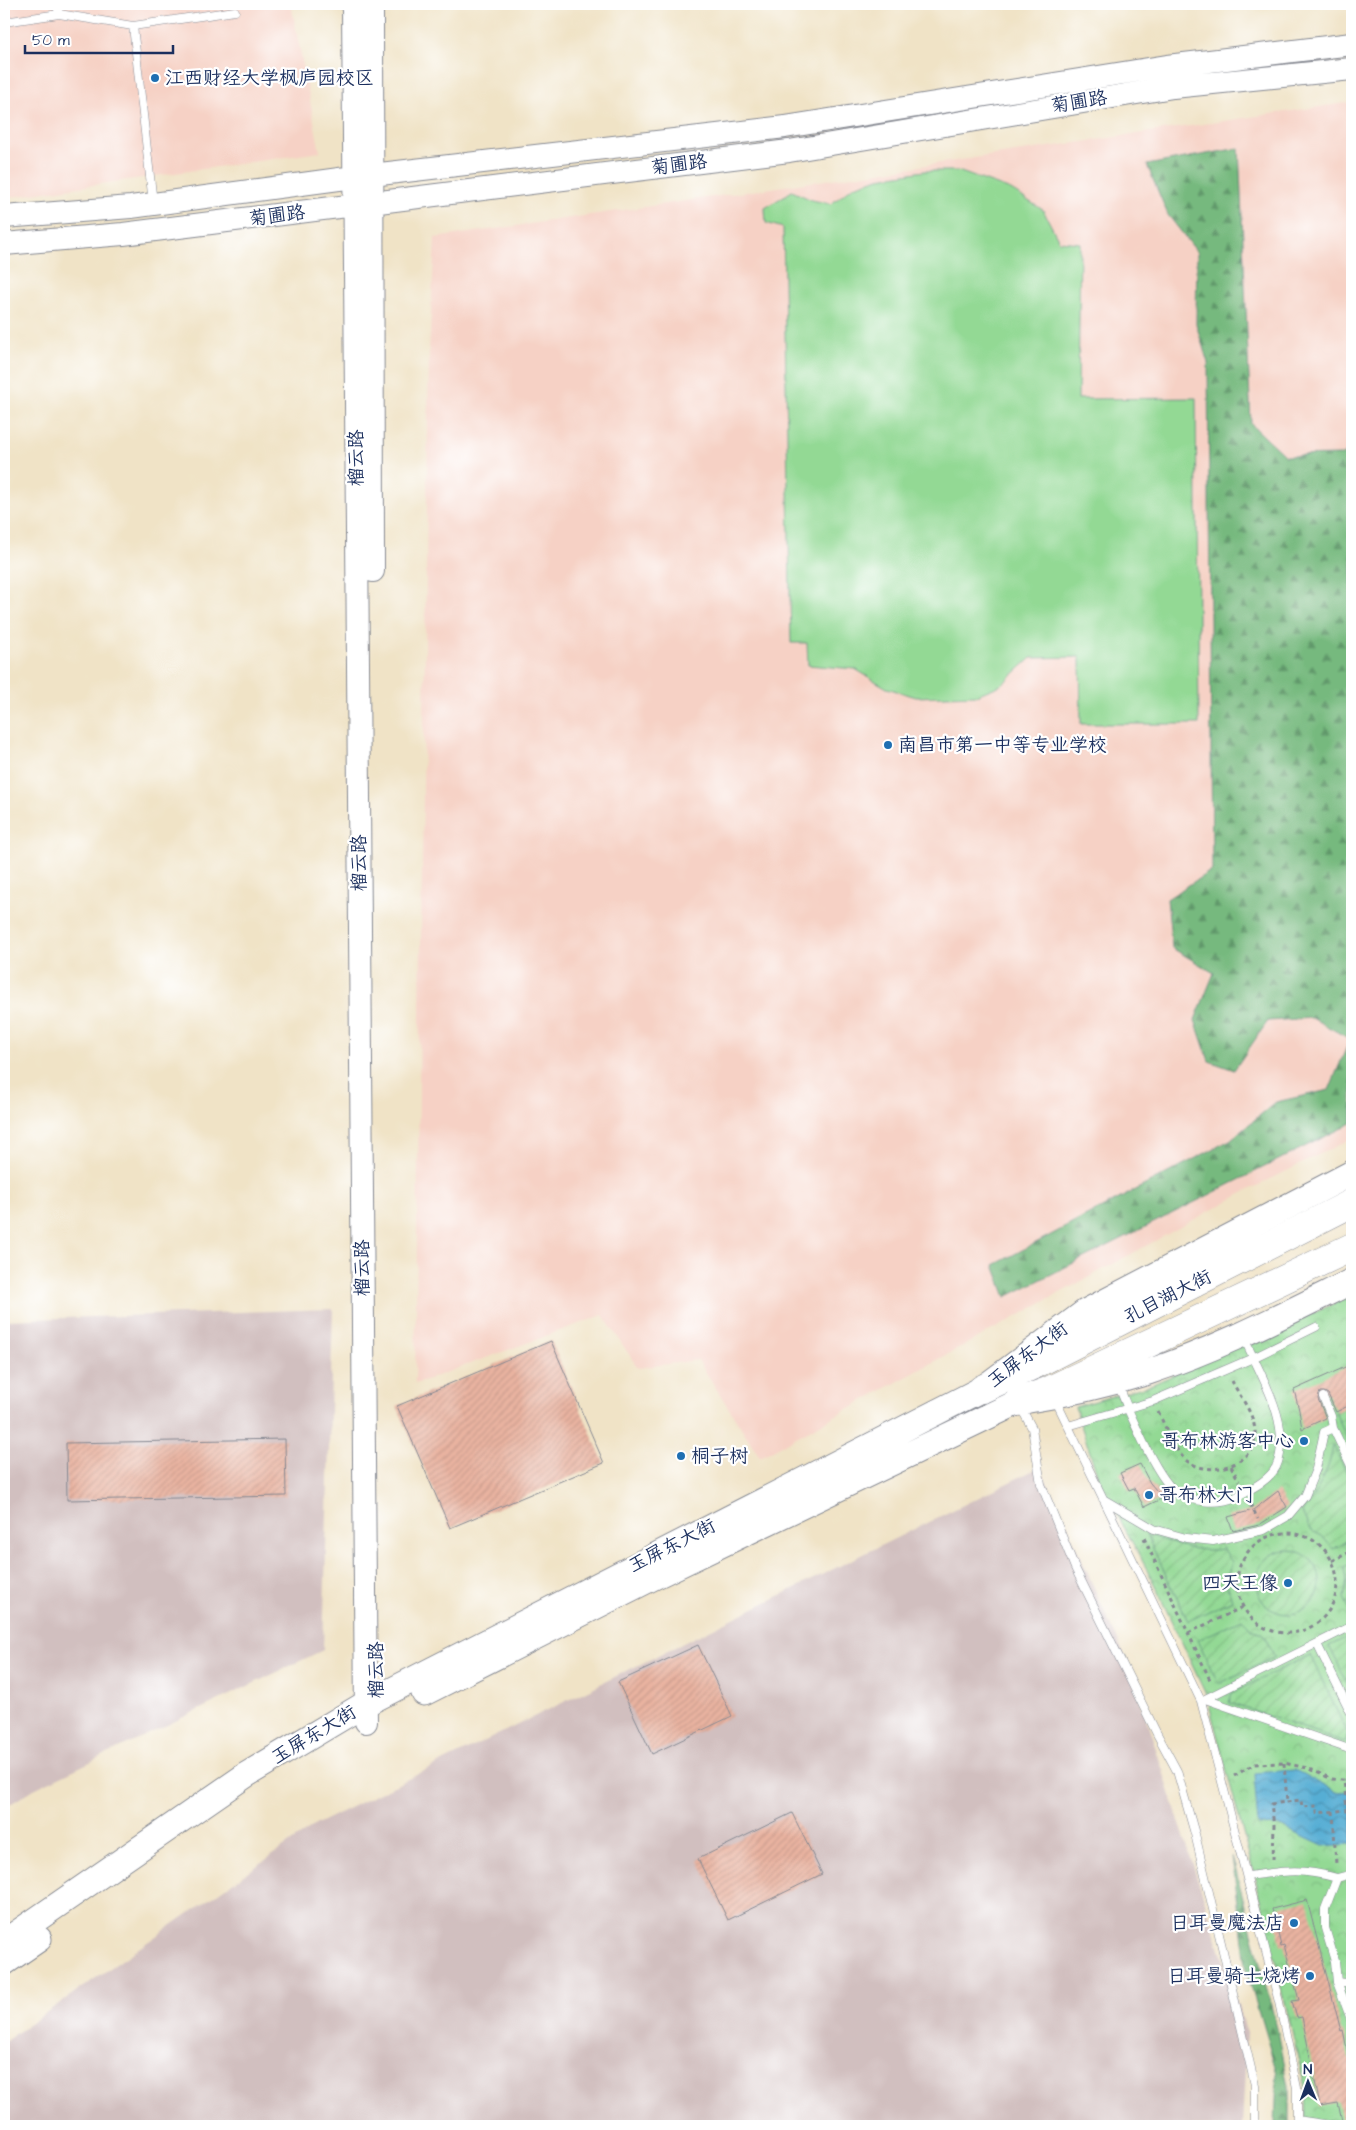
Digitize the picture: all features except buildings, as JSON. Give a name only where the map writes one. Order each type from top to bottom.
[{"type":"highway","name":"孔目湖大街","points":[[982,1389],[1038,1363],[1352,1203]]},
{"type":"highway","name":"孔目湖大街","points":[[1018,1402],[1052,1393],[1352,1247]]},
{"type":"main road","name":"玉屏东大街","points":[[4,1942],[246,1775],[982,1389],[1085,1312],[1352,1173]]},
{"type":"main road","points":[[1052,1393],[1148,1372],[1242,1335],[1352,1281]]},
{"type":"main road","name":"玉屏东大街","points":[[4,1963],[371,1710],[663,1573],[1018,1402]]},
{"type":"street","name":"榴云路","points":[[353,4],[363,176]]},
{"type":"street","name":"榴云路","points":[[371,1710],[363,176],[372,4]]},
{"type":"street","name":"菊圃路","points":[[4,217],[153,204],[363,176],[786,127],[1167,66],[1352,44]]},
{"type":"street","name":"菊圃路","points":[[4,244],[123,234],[789,151],[1173,87],[1352,69]]},
{"type":"lane","points":[[57,4],[59,14]]},
{"type":"lane","points":[[4,22],[59,14],[133,26],[235,11]]},
{"type":"lane","points":[[133,26],[153,204]]},
{"type":"lane","points":[[1068,1426],[1153,1401],[1253,1358],[1316,1327]]},
{"type":"lane","points":[[1116,1380],[1127,1408],[1161,1475],[1174,1491],[1190,1499],[1212,1502],[1232,1499],[1256,1487],[1275,1469],[1280,1450],[1278,1423],[1272,1397],[1242,1335]]},
{"type":"lane","points":[[1052,1393],[1203,1700],[1222,1783],[1248,1876],[1279,2002],[1297,2088],[1297,2123],[1337,2126]]},
{"type":"lane","points":[[1323,1398],[1331,1416],[1333,1428],[1352,1468]]},
{"type":"lane","points":[[1018,1402],[1032,1428],[1041,1484],[1076,1568],[1177,1771],[1196,1834],[1255,2085],[1255,2126]]},
{"type":"lane","points":[[1103,1499],[1154,1529],[1186,1538],[1213,1542],[1264,1530],[1288,1516],[1305,1496],[1316,1469],[1324,1432],[1333,1428]]},
{"type":"lane","points":[[1203,1700],[1352,1626]]},
{"type":"lane","points":[[1317,1644],[1352,1715]]},
{"type":"lane","points":[[1203,1700],[1352,1750]]},
{"type":"lane","points":[[1248,1876],[1292,1870],[1312,1871],[1337,1878],[1352,1874]]},
{"type":"lane","points":[[1337,1878],[1325,1909],[1326,1928],[1335,1961],[1337,1982],[1352,2022]]},
{"type":"lane","points":[[1337,1982],[1352,1984]]},
{"type":"path","points":[[1163,1420],[1186,1460],[1201,1469],[1231,1466],[1238,1462],[1252,1447],[1255,1431],[1246,1405],[1235,1386]]},
{"type":"path","points":[[1134,1517],[1216,1694]]},
{"type":"path","points":[[1287,1533],[1309,1538],[1326,1552],[1332,1561],[1337,1573],[1335,1599],[1329,1611],[1310,1628],[1284,1633],[1272,1630],[1260,1625],[1250,1617],[1243,1607],[1238,1594],[1238,1572],[1248,1552],[1267,1537],[1287,1533]]},
{"type":"path","points":[[1332,1561],[1352,1551]]},
{"type":"path","points":[[1188,1633],[1243,1607]]},
{"type":"path","points":[[1222,1783],[1254,1764],[1284,1763],[1307,1768],[1332,1779],[1352,1781]]},
{"type":"path","points":[[1284,1763],[1287,1802]]},
{"type":"path","points":[[1273,1872],[1274,1826],[1271,1804],[1301,1800],[1302,1807],[1317,1806],[1318,1813],[1347,1810],[1344,1780]]},
{"type":"path","points":[[1333,1811],[1337,1878]]},
{"type":"shaded area","name":"江西财经大学枫庐园校区","points":[[4,4],[291,4],[320,152],[4,198]]},
{"type":"shaded area","name":"南昌市第一中等专业学校","points":[[1352,102],[1352,1138],[1239,1195],[760,1457],[698,1360],[638,1368],[603,1315],[415,1384],[429,352],[435,238]]},
{"type":"shaded area","points":[[333,1309],[323,1650],[34,1789],[4,1808],[4,1320]]},
{"type":"shaded area","points":[[1040,1467],[1130,1668],[1247,2033],[1242,2126],[4,2126],[4,2042],[317,1824]]},
{"type":"green space","points":[[1239,148],[1251,424],[1285,456],[1342,455],[1352,449],[1352,1123],[1006,1297],[994,1265],[1230,1140],[1276,1102],[1329,1090],[1350,1039],[1312,1018],[1268,1021],[1234,1070],[1209,1061],[1195,1020],[1214,973],[1172,948],[1167,899],[1212,870],[1208,363],[1196,324],[1197,252],[1168,215],[1147,165]]},
{"type":"green space","points":[[924,171],[958,171],[1011,190],[1043,210],[1059,241],[1080,243],[1078,399],[1196,398],[1199,724],[1081,724],[1080,657],[1031,658],[1001,685],[976,695],[916,697],[887,688],[855,669],[808,665],[807,643],[791,643],[783,228],[766,223],[765,208],[792,191],[812,200],[831,204],[854,186],[879,178]]},
{"type":"green space","points":[[1352,1296],[1352,2126],[1306,2126],[1305,2087],[1263,1908],[1207,1697],[1150,1575],[1100,1483],[1075,1407],[1153,1384]]},
{"type":"green space","points":[[1352,1404],[1352,1450],[1335,1412]]},
{"type":"green space","points":[[1333,1445],[1352,1483],[1352,1539],[1333,1549],[1322,1536],[1310,1530],[1302,1512],[1322,1481],[1329,1464]]},
{"type":"green space","points":[[1146,1534],[1194,1549],[1224,1549],[1232,1563],[1227,1583],[1232,1600],[1188,1621]]},
{"type":"green space","points":[[1288,1550],[1306,1556],[1314,1564],[1320,1582],[1314,1600],[1306,1608],[1288,1614],[1270,1608],[1262,1600],[1256,1582],[1262,1564],[1270,1556]]},
{"type":"green space","points":[[1352,1564],[1352,1614],[1344,1598],[1347,1581],[1345,1568]]},
{"type":"green space","points":[[1242,1619],[1251,1628],[1263,1634],[1275,1657],[1218,1684],[1198,1640]]},
{"type":"green space","points":[[1352,1635],[1352,1692],[1329,1646]]},
{"type":"green space","points":[[1310,1655],[1348,1734],[1345,1742],[1229,1703],[1232,1693]]},
{"type":"green space","points":[[1232,1856],[1279,2036],[1289,2087],[1289,2126],[1275,2126],[1277,2073],[1247,1973]]},
{"type":"water","points":[[1295,1770],[1336,1792],[1352,1791],[1352,1844],[1323,1846],[1278,1825],[1258,1826],[1254,1773]]},
{"type":"place","name":"江西财经大学枫庐园校区","points":[[155,78]]},
{"type":"place","name":"南昌市第一中等专业学校","points":[[888,745]]},
{"type":"place","name":"哥布林游客中心","points":[[1304,1441]]},
{"type":"place","name":"桐子树","points":[[681,1456]]},
{"type":"place","name":"哥布林大门","points":[[1149,1495]]},
{"type":"place","name":"四天王像","points":[[1288,1583]]},
{"type":"place","name":"日耳曼魔法店","points":[[1294,1923]]},
{"type":"place","name":"日耳曼骑士烧烤","points":[[1310,1976]]}]
